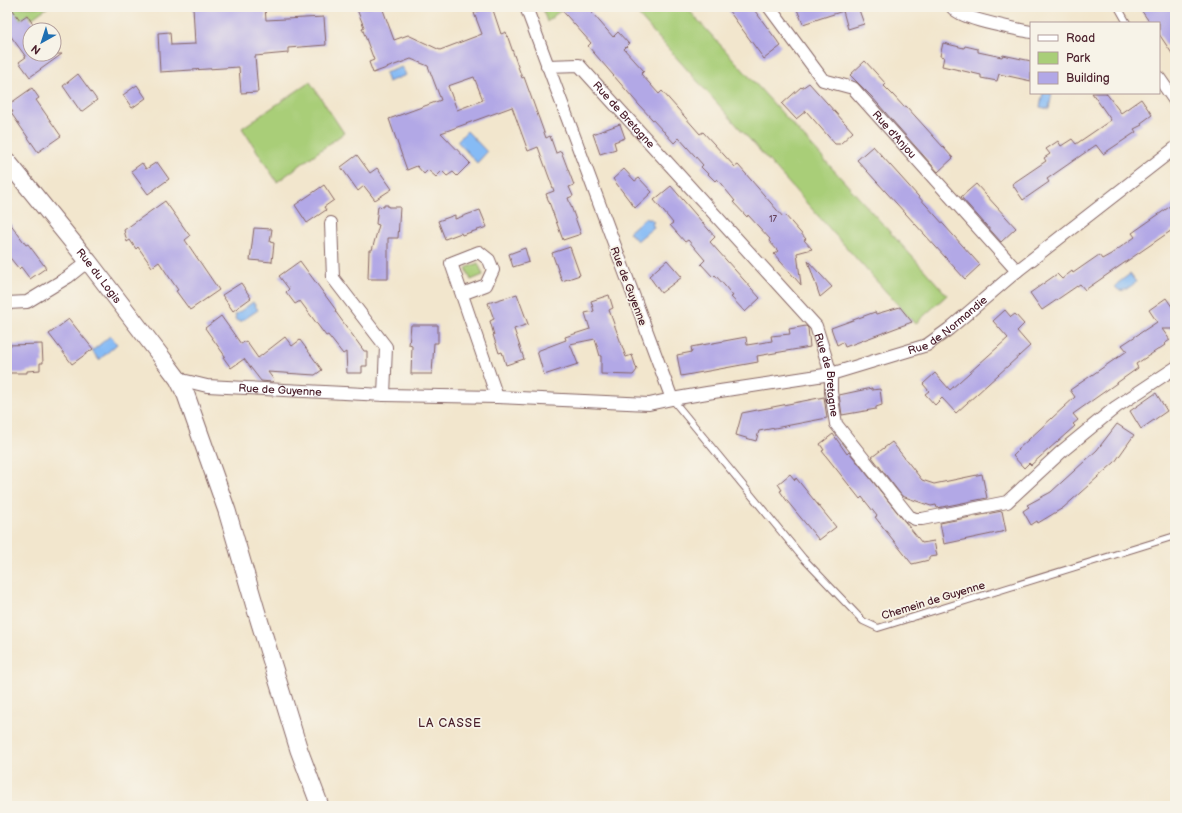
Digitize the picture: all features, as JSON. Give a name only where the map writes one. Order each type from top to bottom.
[{"type":"street","name":"Rue de Guyenne","points":[[178,378],[207,386],[384,395],[497,397],[649,404],[672,400],[526,7]]},
{"type":"street","name":"Rue d'Anjou","points":[[769,7],[823,80],[853,88],[1017,271]]},
{"type":"street","points":[[952,7],[960,14],[972,19],[1030,32]]},
{"type":"street","name":"Rue de Bretagne","points":[[547,66],[579,65],[816,326],[831,374],[831,392],[836,424],[909,516],[915,519],[922,519],[1007,502],[1061,452],[1116,407],[1175,368]]},
{"type":"street","points":[[1160,79],[1175,101]]},
{"type":"street","name":"Rue de Normandie","points":[[672,400],[707,393],[831,374],[927,345],[949,329],[1017,271],[1175,148]]},
{"type":"street","name":"Rue du Logis","points":[[7,161],[88,261],[178,378],[186,395],[227,510],[299,750],[320,806]]},
{"type":"street","points":[[331,223],[333,278],[386,347],[384,395]]},
{"type":"street","points":[[7,303],[27,302],[68,277],[88,261]]},
{"type":"street","points":[[462,294],[497,397]]},
{"type":"lane","points":[[1118,7],[1126,22]]},
{"type":"lane","name":"Chemein de Guyenne","points":[[672,400],[803,558],[863,621],[878,628],[1175,536]]},
{"type":"green space","points":[[11,7],[48,7],[31,19],[28,14],[20,20]]},
{"type":"green space","points":[[542,7],[564,7],[547,22]]},
{"type":"green space","points":[[631,7],[686,7],[947,295],[915,324]]},
{"type":"green space","points":[[310,82],[344,133],[277,182],[242,128]]},
{"type":"green space","points":[[478,263],[483,275],[471,280],[466,268]]},
{"type":"water","points":[[402,67],[406,75],[388,82],[385,73]]},
{"type":"water","points":[[1043,94],[1052,94],[1049,109],[1040,107]]},
{"type":"water","points":[[467,131],[487,152],[477,163],[457,141]]},
{"type":"water","points":[[646,217],[648,220],[650,218],[654,222],[652,224],[654,227],[637,241],[629,232]]},
{"type":"water","points":[[1130,274],[1136,282],[1125,290],[1117,289],[1115,286]]},
{"type":"water","points":[[253,302],[258,310],[240,322],[237,321],[235,319],[235,315]]},
{"type":"water","points":[[110,336],[117,344],[99,360],[92,351]]},
{"type":"building","points":[[7,7],[11,7],[20,20],[27,15],[32,22],[22,22],[22,52],[7,31]]},
{"type":"building","points":[[193,7],[265,7],[266,20],[324,17],[326,45],[288,48],[288,53],[255,56],[258,92],[241,93],[239,67],[160,72],[158,33],[170,32],[171,45],[195,44]]},
{"type":"building","points":[[356,7],[382,7],[394,40],[408,35],[440,50],[482,34],[474,13],[492,7],[501,34],[506,32],[522,78],[524,77],[546,138],[550,136],[556,153],[561,151],[574,185],[569,187],[573,196],[568,198],[581,234],[563,240],[546,194],[554,191],[538,147],[528,151],[512,107],[441,133],[470,163],[457,176],[453,172],[447,176],[442,171],[436,177],[428,170],[424,174],[417,166],[407,170],[389,119],[441,100],[428,66],[411,59],[373,73],[369,62],[374,60],[362,28],[364,27]],"holes":[[[474,77],[483,100],[457,110],[448,86]]]},
{"type":"building","points":[[559,7],[587,7],[613,37],[618,32],[629,44],[624,49],[644,71],[641,74],[659,94],[662,91],[700,134],[703,132],[735,167],[738,165],[783,217],[785,215],[806,239],[804,240],[812,249],[797,253],[801,285],[774,254],[778,251],[769,241],[770,239],[748,215],[747,217],[733,202],[735,201],[717,179],[715,181],[701,167],[703,165],[679,138],[674,143],[639,105],[588,46],[591,43]]},
{"type":"building","points":[[726,7],[752,7],[781,46],[764,59]]},
{"type":"building","points":[[796,7],[858,7],[864,24],[848,29],[843,11],[803,24]]},
{"type":"building","points":[[1139,7],[1175,7],[1175,58],[1160,36],[1160,22],[1149,22]]},
{"type":"building","points":[[943,43],[964,48],[965,46],[978,49],[978,52],[1002,57],[1003,55],[1030,61],[1030,81],[999,74],[997,81],[981,78],[981,75],[942,66],[944,57],[940,56]]},
{"type":"building","points":[[22,60],[22,62],[51,62],[30,77],[19,62]]},
{"type":"building","points":[[865,61],[886,84],[884,86],[904,107],[906,106],[953,158],[938,172],[872,97],[850,75]]},
{"type":"building","points":[[78,74],[97,100],[81,112],[63,86]]},
{"type":"building","points":[[809,83],[853,132],[840,144],[835,144],[806,111],[796,119],[782,104],[801,87],[802,88]]},
{"type":"building","points":[[137,85],[146,98],[132,108],[123,95]]},
{"type":"building","points":[[32,88],[39,98],[36,100],[61,136],[38,152],[11,113],[13,112],[8,105]]},
{"type":"building","points":[[1093,94],[1107,94],[1121,113],[1141,99],[1152,115],[1141,123],[1142,125],[1134,129],[1136,132],[1103,154],[1096,145],[1047,179],[1049,182],[1023,200],[1012,184],[1046,161],[1044,158],[1050,154],[1046,149],[1058,141],[1061,146],[1072,139],[1076,144],[1111,120]]},
{"type":"building","points":[[620,124],[625,138],[614,142],[616,149],[600,154],[593,134]]},
{"type":"building","points":[[873,146],[980,265],[965,279],[857,160]]},
{"type":"building","points":[[357,155],[370,173],[377,168],[392,189],[375,200],[364,186],[358,191],[341,167]]},
{"type":"building","points":[[157,162],[169,179],[148,194],[131,171],[142,163],[146,169]]},
{"type":"building","points":[[624,169],[635,181],[639,178],[652,192],[635,208],[613,179]]},
{"type":"building","points":[[976,184],[1016,228],[1001,242],[961,197]]},
{"type":"building","points":[[324,185],[334,200],[324,207],[326,210],[307,223],[295,205]]},
{"type":"building","points":[[671,186],[715,237],[710,242],[760,298],[745,312],[731,297],[733,296],[715,275],[713,277],[701,264],[705,260],[688,240],[685,242],[670,225],[673,223],[654,200]]},
{"type":"building","points":[[165,201],[190,236],[185,240],[219,290],[190,310],[176,291],[178,290],[159,262],[152,267],[138,247],[136,249],[130,240],[127,242],[124,230]]},
{"type":"building","points":[[1175,203],[1175,228],[1085,290],[1080,284],[1042,310],[1030,293],[1057,274],[1062,279],[1072,271],[1073,273],[1099,255],[1102,259],[1111,254],[1135,237],[1132,233]]},
{"type":"building","points":[[384,205],[388,205],[388,207],[400,207],[398,238],[388,238],[388,279],[368,279],[369,250],[372,250],[379,225],[376,224],[378,206],[384,207]]},
{"type":"building","points":[[480,210],[487,227],[462,235],[461,233],[445,239],[438,221],[455,215],[455,219]]},
{"type":"building","points":[[7,219],[26,245],[28,244],[46,268],[30,279],[21,267],[19,269],[7,254]]},
{"type":"building","points":[[254,228],[272,229],[270,242],[274,243],[272,262],[250,260]]},
{"type":"building","points":[[570,247],[580,275],[562,281],[552,253]]},
{"type":"building","points":[[525,248],[529,262],[513,267],[509,254]]},
{"type":"building","points":[[667,260],[682,277],[661,293],[649,276]]},
{"type":"building","points":[[300,261],[364,351],[367,351],[367,366],[362,366],[362,373],[347,373],[346,352],[343,354],[328,335],[326,336],[300,301],[295,304],[286,292],[289,289],[279,276]]},
{"type":"building","points":[[808,261],[832,287],[820,297]]},
{"type":"building","points":[[241,283],[251,298],[233,311],[222,295]]},
{"type":"building","points":[[517,294],[528,324],[514,329],[524,359],[506,365],[502,352],[499,353],[493,335],[490,321],[494,319],[488,303]]},
{"type":"building","points":[[609,295],[613,308],[609,310],[626,357],[632,355],[637,370],[633,375],[601,374],[601,356],[595,339],[570,344],[578,364],[544,375],[537,351],[566,340],[565,337],[590,329],[585,313],[594,311],[591,301]]},
{"type":"building","points":[[1166,298],[1175,311],[1175,329],[1162,329],[1170,340],[1164,344],[1165,345],[1136,364],[1138,368],[1073,414],[1078,420],[1073,424],[1075,426],[1031,465],[1029,463],[1024,468],[1013,456],[1018,451],[1017,450],[1075,397],[1070,390],[1127,351],[1122,345],[1157,322],[1149,310]]},
{"type":"building","points":[[900,307],[912,322],[845,347],[843,342],[837,345],[831,328],[875,312],[876,314]]},
{"type":"building","points":[[1005,310],[1011,317],[1015,314],[1024,324],[1017,331],[1030,346],[956,413],[942,398],[935,405],[925,394],[929,391],[923,384],[935,373],[950,390],[1008,338],[993,321]]},
{"type":"building","points":[[221,316],[241,344],[246,341],[258,358],[285,337],[292,346],[300,340],[322,370],[315,375],[268,372],[274,380],[272,382],[261,381],[244,359],[231,368],[223,357],[225,356],[205,328]]},
{"type":"building","points":[[69,319],[93,349],[72,364],[49,334]]},
{"type":"building","points":[[411,325],[438,325],[438,343],[434,343],[432,374],[411,374],[412,346],[409,345]]},
{"type":"building","points":[[806,326],[808,328],[810,347],[757,356],[758,362],[681,376],[677,355],[692,352],[691,347],[746,337],[747,345],[772,341],[771,336],[790,334],[789,329]]},
{"type":"building","points":[[42,344],[43,363],[40,363],[40,370],[27,371],[27,373],[7,373],[7,345]]},
{"type":"building","points":[[872,388],[872,390],[880,389],[882,405],[876,407],[876,409],[842,415],[839,395]]},
{"type":"building","points":[[1156,393],[1167,411],[1141,429],[1130,411]]},
{"type":"building","points":[[824,397],[827,418],[759,431],[756,441],[736,435],[742,413]]},
{"type":"building","points":[[1117,424],[1134,435],[1115,462],[1063,508],[1038,523],[1037,521],[1031,525],[1023,511],[1029,507],[1027,505],[1051,492],[1097,450]]},
{"type":"building","points":[[833,434],[847,454],[849,452],[922,543],[934,541],[937,556],[929,557],[929,560],[912,564],[875,517],[877,516],[862,497],[860,499],[822,451],[824,450],[820,444]]},
{"type":"building","points":[[892,442],[922,480],[934,484],[982,474],[987,498],[937,508],[936,505],[931,506],[902,496],[872,457]]},
{"type":"building","points":[[790,474],[795,480],[796,478],[836,527],[819,540],[780,491],[782,490],[778,484]]},
{"type":"building","points":[[1002,511],[1006,531],[944,544],[940,523]]},
{"type":"district","name":"LA CASSE","points":[[450,723]]}]
